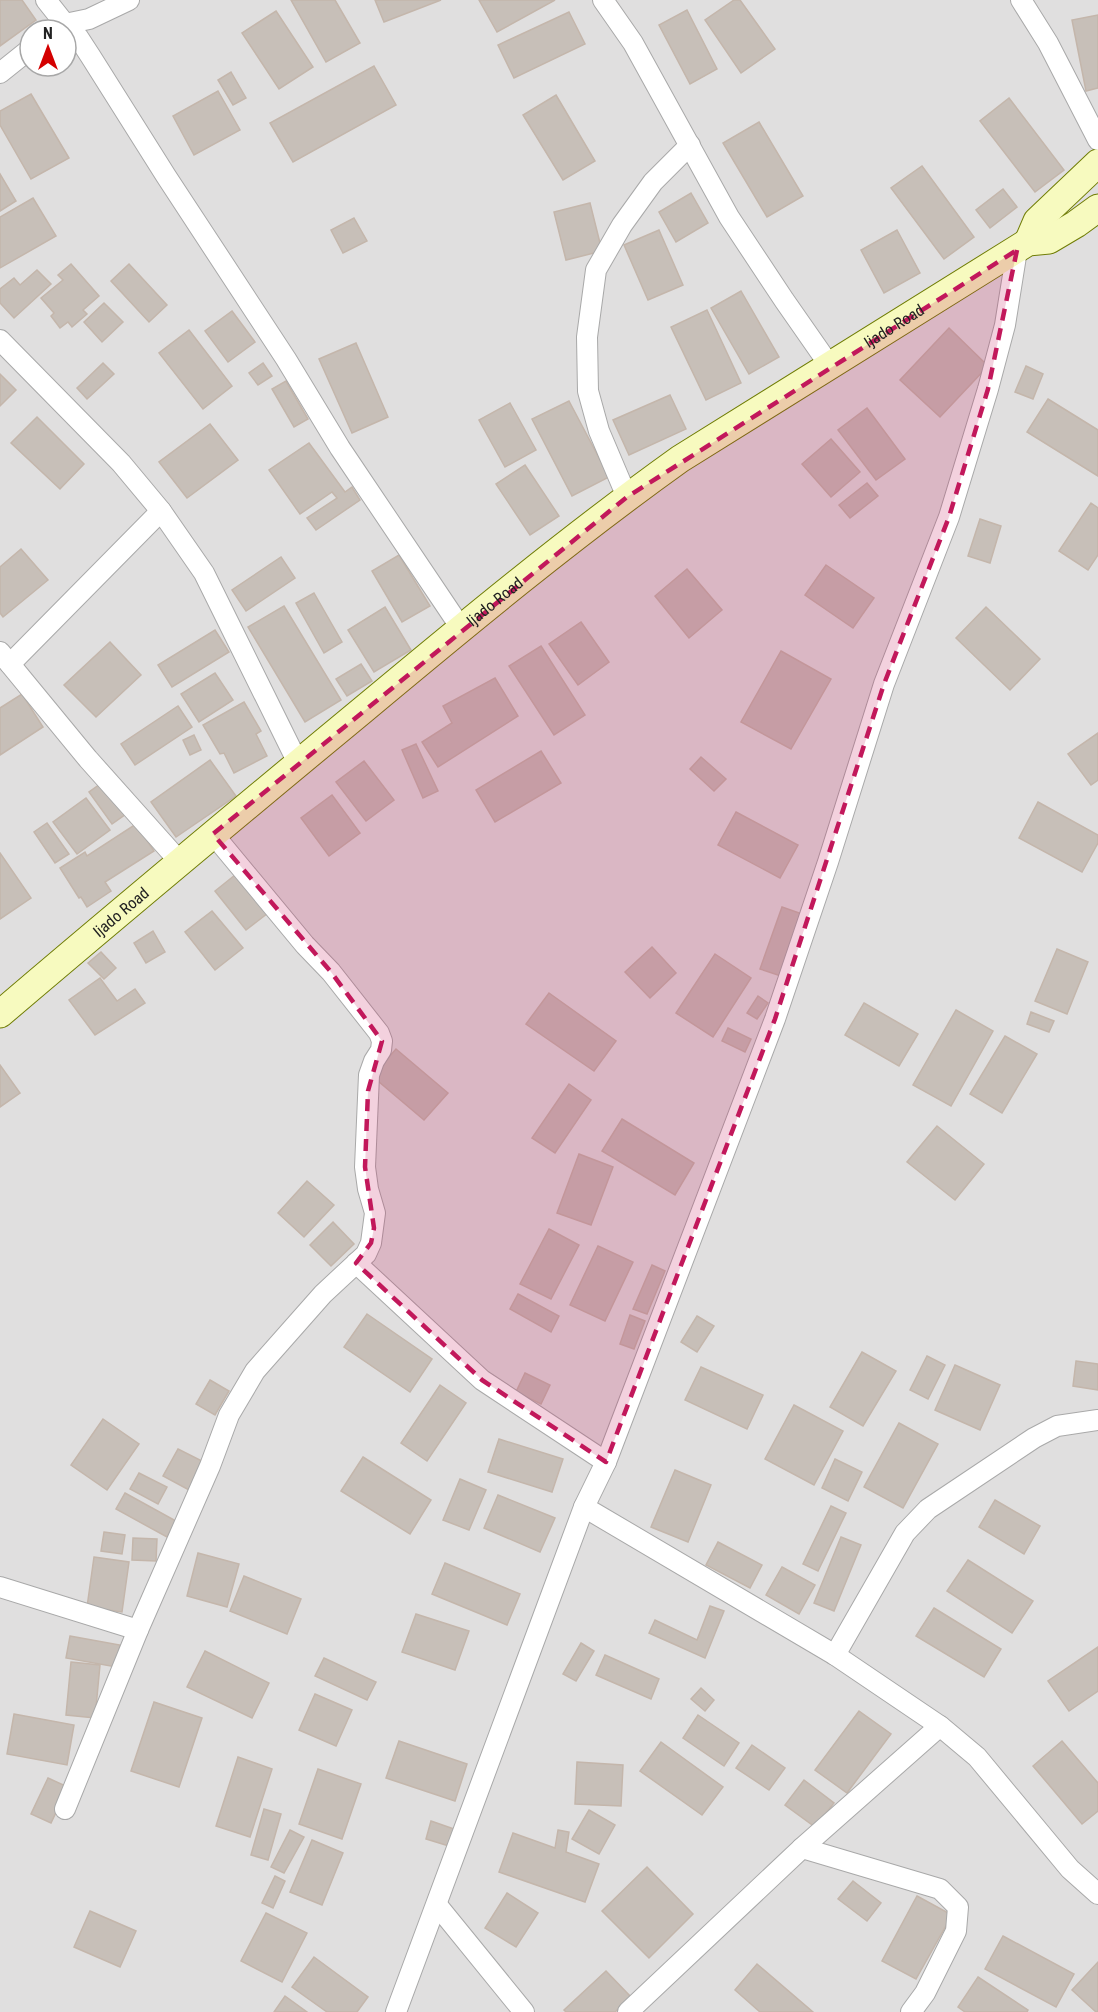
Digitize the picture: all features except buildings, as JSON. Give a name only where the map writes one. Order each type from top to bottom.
[{"type":"street","points":[[46,0],[56,18]]},
{"type":"street","points":[[78,22],[129,0]]},
{"type":"street","points":[[603,0],[633,43],[729,217],[830,366]]},
{"type":"street","points":[[1021,0],[1048,43],[1098,140]]},
{"type":"street","points":[[78,37],[286,358],[340,448],[461,628]]},
{"type":"street","points":[[0,73],[18,59]]},
{"type":"street","points":[[627,497],[599,430],[588,391],[586,337],[596,270],[622,225],[653,182],[690,145]]},
{"type":"street","points":[[396,2012],[584,1507],[606,1462],[775,1019],[828,862],[884,684],[949,517],[988,390],[1022,246],[1036,220],[1098,163]]},
{"type":"street","name":"Ijado Road","points":[[0,1014],[461,628],[627,497],[680,459],[1022,246],[1048,240],[1098,208]]},
{"type":"street","points":[[0,340],[121,463],[161,511],[204,573],[298,763]]},
{"type":"street","points":[[161,511],[5,658],[88,759],[180,861]]},
{"type":"street","points":[[65,1809],[138,1630],[210,1466],[229,1415],[255,1371],[323,1294],[356,1263],[368,1248],[374,1228],[375,1212],[368,1189],[365,1167],[368,1083],[374,1060],[381,1050],[382,1041],[379,1033],[331,972],[305,945],[213,834]]},
{"type":"street","points":[[356,1263],[482,1380],[606,1462]]},
{"type":"street","points":[[835,1656],[905,1533],[928,1509],[1034,1438],[1057,1426],[1098,1420]]},
{"type":"street","points":[[584,1507],[835,1656],[940,1726],[977,1757],[1070,1869],[1098,1894]]},
{"type":"street","points":[[0,1587],[138,1630]]},
{"type":"street","points":[[628,2012],[802,1848],[940,1726]]},
{"type":"street","points":[[802,1848],[940,1889],[958,1907],[956,1931],[925,1993],[911,2012]]},
{"type":"street","points":[[437,1905],[524,2012]]},
{"type":"highlighted area","points":[[1017,250],[988,389],[949,517],[884,684],[775,1019],[606,1462],[482,1380],[356,1263],[371,1243],[374,1228],[365,1167],[368,1091],[382,1041],[331,972],[213,834],[627,497]]},
{"type":"shaded area","points":[[0,0],[1098,0],[1098,2012],[0,2012]]}]
